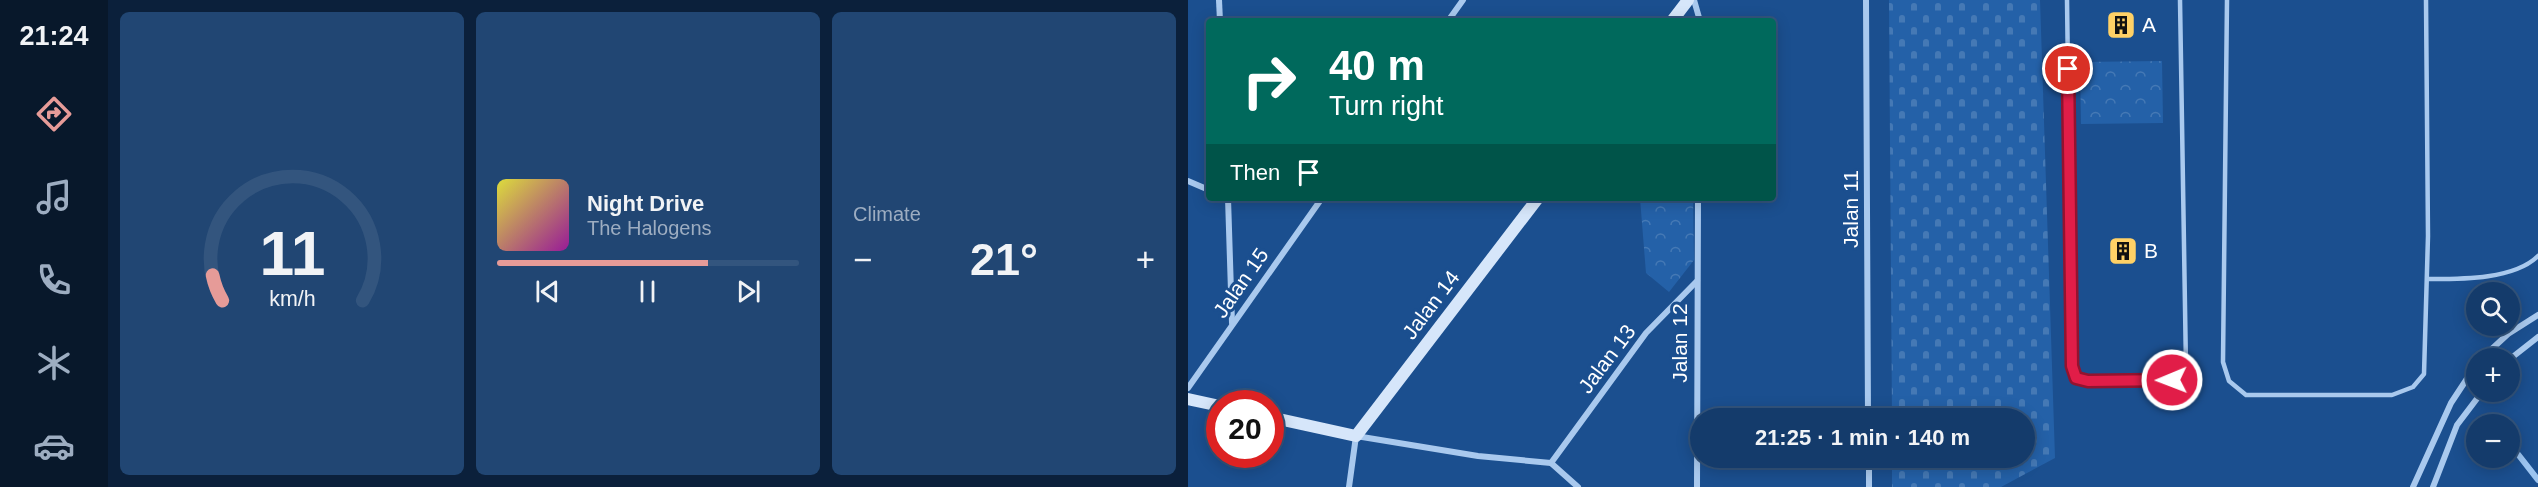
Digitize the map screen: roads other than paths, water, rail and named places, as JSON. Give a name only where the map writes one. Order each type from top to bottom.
[{"type":"street","points":[[1219,0],[1220,18]]},
{"type":"street","points":[[1450,18],[1463,0]]},
{"type":"street","points":[[1674,18],[1688,0]]},
{"type":"street","points":[[1694,0],[1699,18]]},
{"type":"street","name":"Jalan 11","points":[[1866,0],[1868,408]]},
{"type":"street","points":[[1188,181],[1206,189]]},
{"type":"street","points":[[1227,201],[1232,324]]},
{"type":"street","name":"Jalan 15","points":[[1188,388],[1320,201]]},
{"type":"street","name":"Jalan 14","points":[[1356,436],[1536,201]]},
{"type":"street","name":"Jalan 12","points":[[1697,487],[1698,201]]},
{"type":"street","name":"Jalan 13","points":[[1551,463],[1646,333],[1696,281]]},
{"type":"street","points":[[2493,348],[2508,334],[2538,315]]},
{"type":"street","points":[[2520,351],[2538,337]]},
{"type":"street","points":[[2413,487],[2451,403],[2466,380]]},
{"type":"street","points":[[1188,399],[1206,403]]},
{"type":"street","points":[[2433,487],[2457,425],[2474,402]]},
{"type":"street","points":[[1284,420],[1356,436],[1478,456],[1551,463],[1578,487]]},
{"type":"street","points":[[1349,487],[1356,436]]},
{"type":"street","points":[[1869,468],[1869,487]]},
{"type":"lane","points":[[2067,0],[2072,366],[2076,378],[2088,381],[2172,380],[2182,378],[2186,368],[2180,0]]},
{"type":"lane","points":[[2227,0],[2223,362],[2229,381],[2247,395],[2392,395],[2413,387],[2424,374],[2428,279],[2426,0]]},
{"type":"lane","points":[[2428,279],[2470,279],[2503,273],[2538,256]]},
{"type":"waterway","points":[[2520,457],[2538,480]]},
{"type":"place","name":"A","points":[[2121,25]]},
{"type":"place","name":"B","points":[[2123,251]]}]
